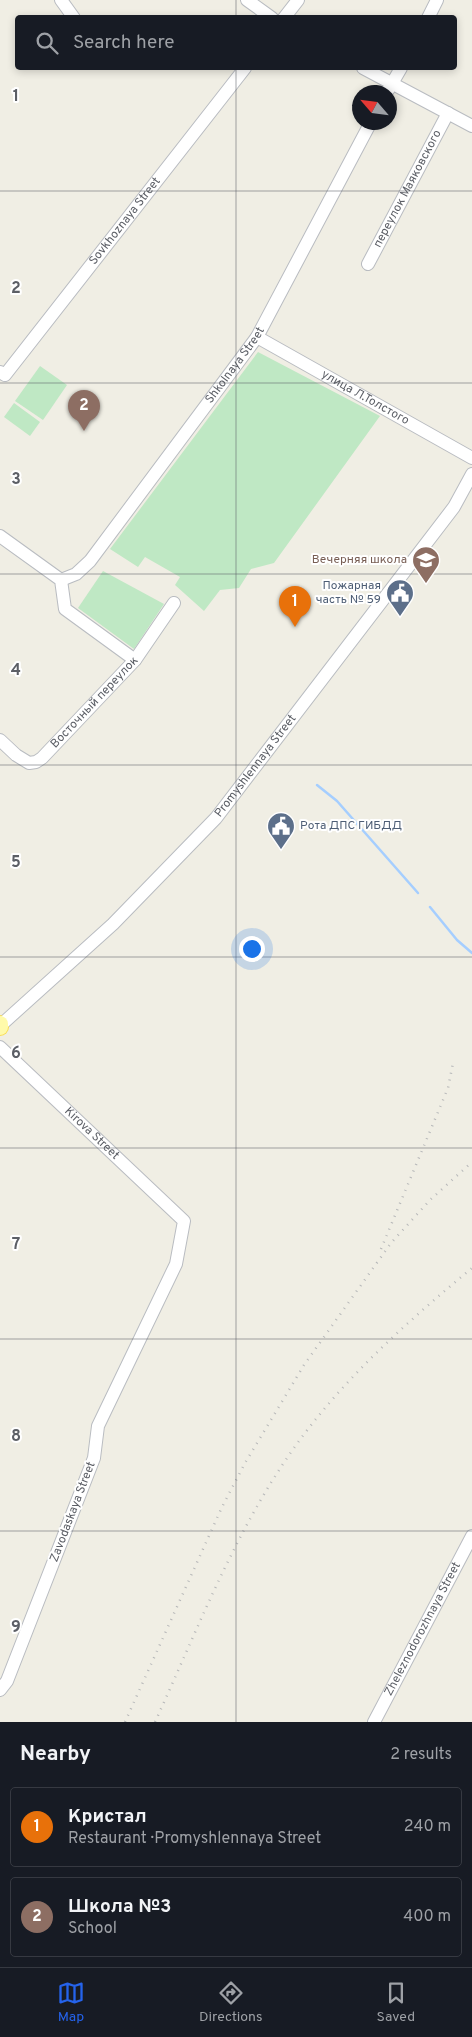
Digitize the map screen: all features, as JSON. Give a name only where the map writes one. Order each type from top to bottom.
[{"type":"street","points":[[61,0],[72,15]]},
{"type":"street","points":[[248,0],[268,15]]},
{"type":"street","points":[[286,15],[298,0]]},
{"type":"street","points":[[430,15],[437,0]]},
{"type":"street","name":"Sovkhoznaya Street","points":[[0,372],[5,375],[243,70]]},
{"type":"street","points":[[366,70],[386,85]]},
{"type":"street","points":[[392,85],[400,70]]},
{"type":"street","points":[[397,91],[448,113],[472,126]]},
{"type":"street","name":"переулок Маяковского","points":[[368,264],[448,113]]},
{"type":"street","name":"Shkolnaya Street","points":[[61,580],[76,574],[90,561],[257,336],[367,130]]},
{"type":"street","name":"улица Л.Толстого","points":[[257,336],[472,458]]},
{"type":"street","name":"Promyshlennaya Street","points":[[0,1025],[114,924],[216,818],[448,514],[472,474]]},
{"type":"street","points":[[0,536],[61,580],[65,609],[135,660]]},
{"type":"street","name":"Восточный переулок","points":[[0,740],[16,756],[29,764],[42,758],[135,660],[174,603]]},
{"type":"street","name":"Kirova Street","points":[[0,1047],[184,1221]]},
{"type":"street","name":"Zavodaskaya Street","points":[[0,1690],[7,1681],[94,1458],[98,1426],[176,1264],[184,1221]]},
{"type":"street","name":"Zheleznodorozhnaya Street","points":[[374,1722],[472,1536]]},
{"type":"green space","points":[[258,352],[380,416],[274,563],[251,569],[239,588],[220,590],[204,611],[175,585],[180,577],[145,557],[138,567],[110,549]]},
{"type":"green space","points":[[40,366],[67,385],[43,420],[15,401]]},
{"type":"green space","points":[[14,403],[40,422],[30,436],[4,417]]},
{"type":"green space","points":[[103,571],[164,604],[134,649],[78,608]]},
{"type":"waterway","points":[[317,785],[337,801],[418,893]]},
{"type":"waterway","points":[[430,907],[457,940],[472,953]]},
{"type":"railway","points":[[381,1249],[448,1088],[453,1063]]},
{"type":"railway","points":[[125,1722],[222,1507],[245,1463],[304,1365],[391,1243],[430,1200],[472,1162]]},
{"type":"railway","points":[[155,1722],[230,1558],[264,1494],[283,1464],[324,1409],[370,1359],[420,1312],[472,1268]]},
{"type":"place","name":"Школа №3","points":[[84,431]]},
{"type":"place","name":"Вечерняя школа","points":[[426,584]]},
{"type":"place","name":"Пожарная часть № 59","points":[[400,617]]},
{"type":"place","name":"Кристал","points":[[295,627]]},
{"type":"place","name":"Рота ДПС ГИБДД","points":[[281,850]]}]
